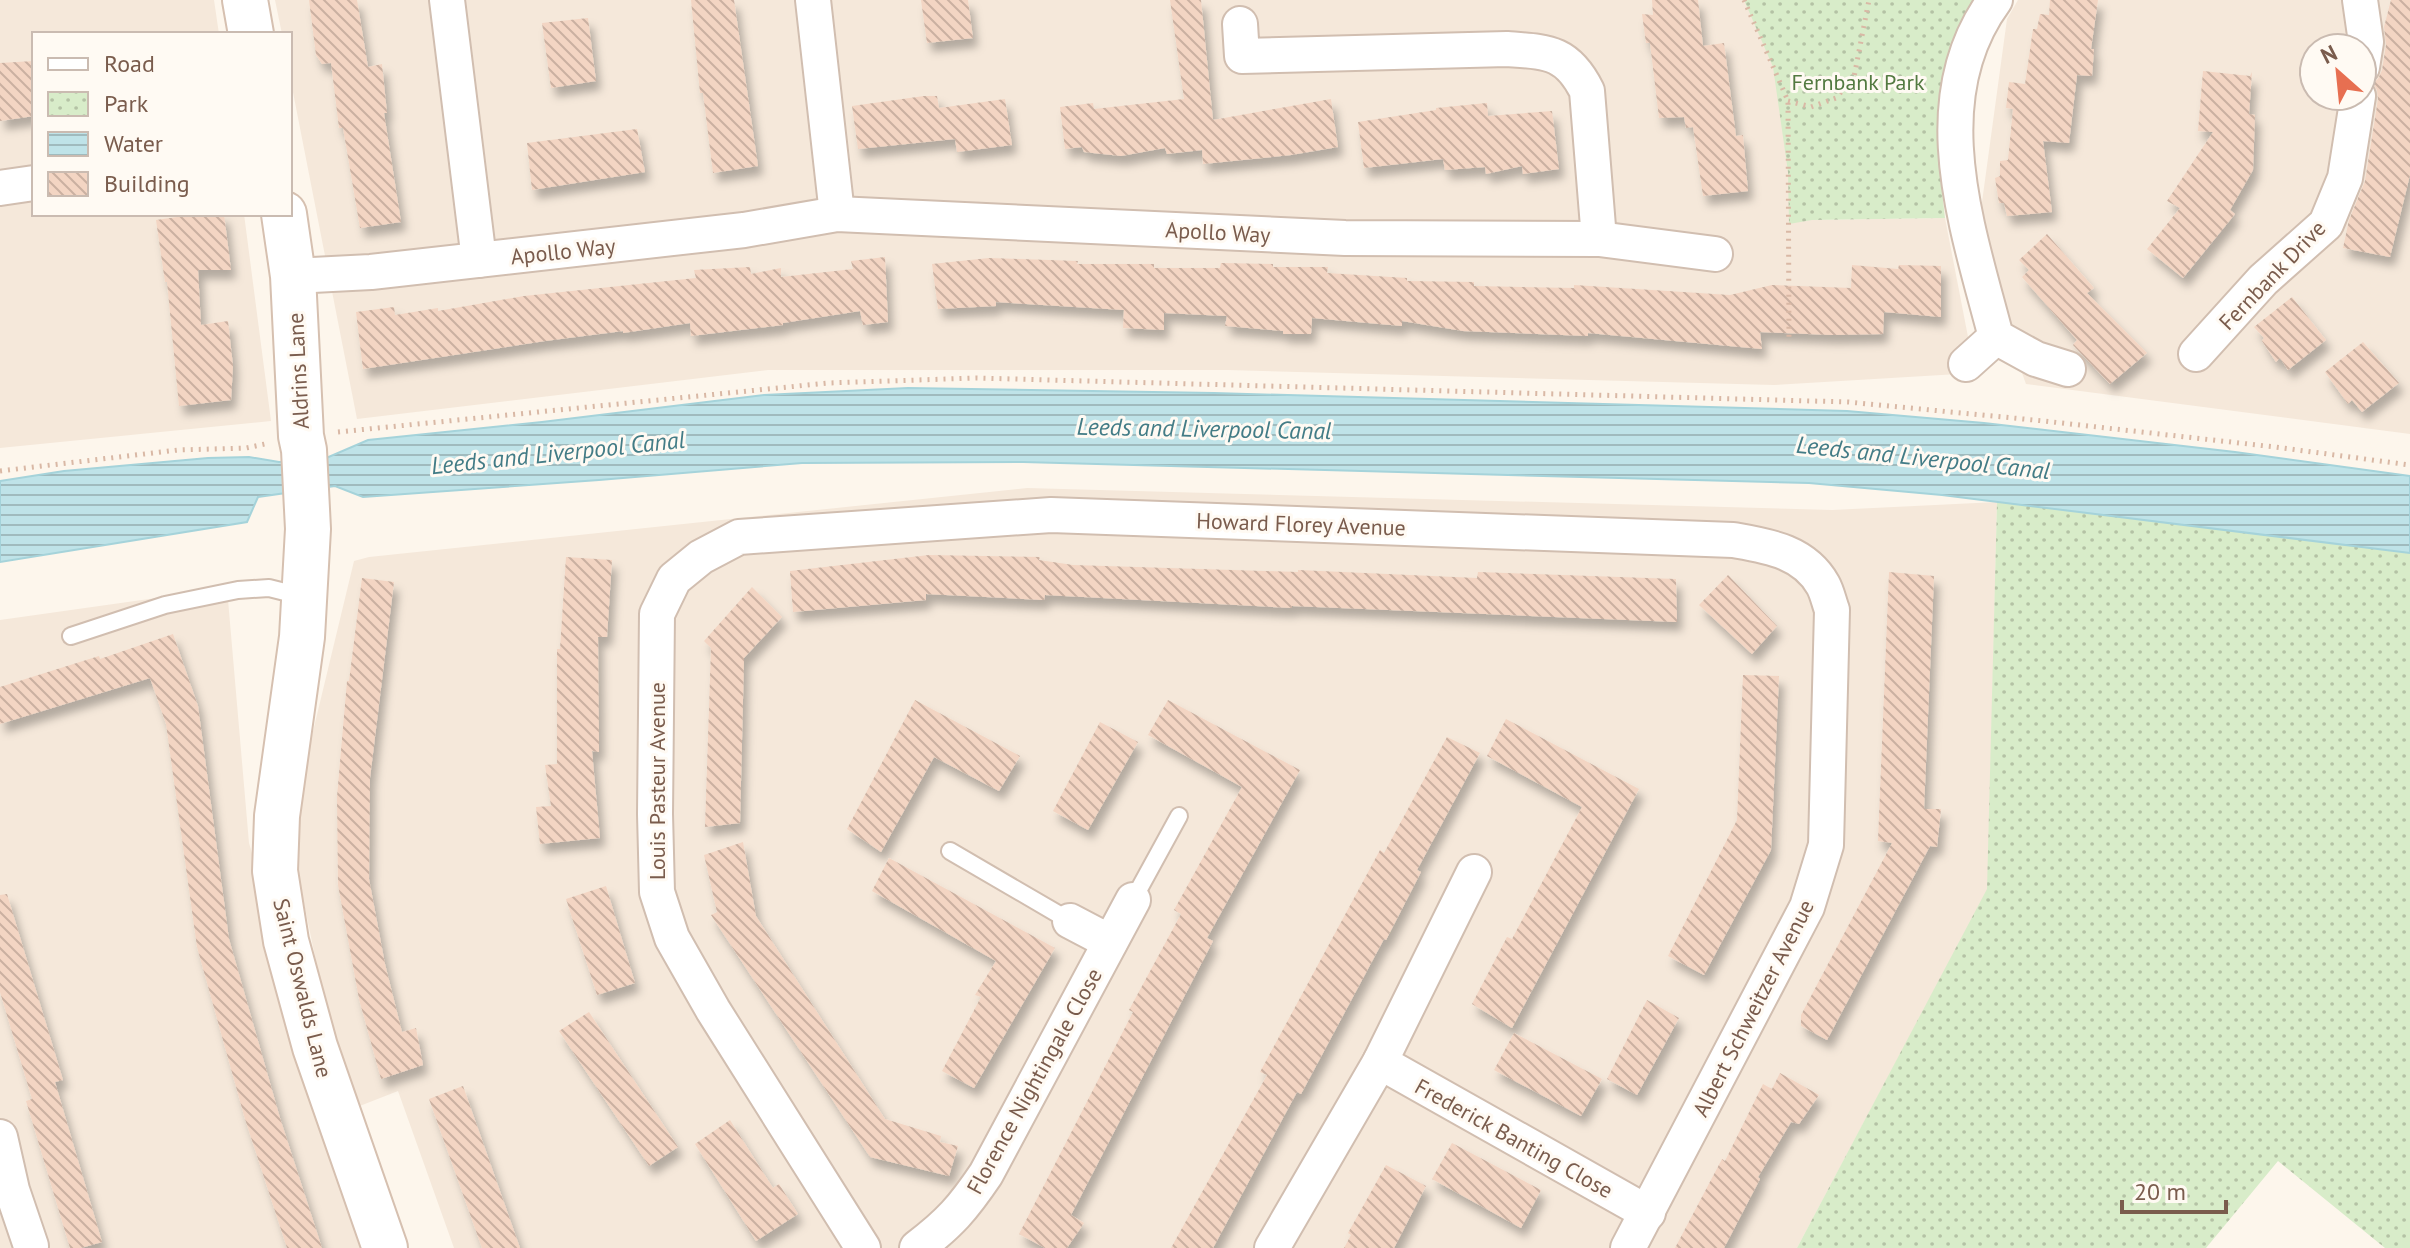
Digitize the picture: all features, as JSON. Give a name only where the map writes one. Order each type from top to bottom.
[{"type":"street","points":[[245,0],[251,32]]},
{"type":"street","name":"Apollo Way","points":[[447,0],[479,260]]},
{"type":"street","points":[[813,0],[837,214]]},
{"type":"street","points":[[1995,0],[1970,43],[1957,98],[1955,127],[1959,184],[1969,240],[1996,337],[2036,359],[2068,369]]},
{"type":"street","points":[[2360,0],[2365,32]]},
{"type":"street","points":[[1240,24],[1242,56],[1507,49],[1547,52],[1577,70],[1587,91],[1599,239]]},
{"type":"street","name":"Fernbank Drive","points":[[2196,354],[2263,280],[2326,224],[2345,178],[2355,112]]},
{"type":"street","points":[[0,188],[32,183]]},
{"type":"street","name":"Apollo Way","points":[[293,276],[371,272],[744,230],[837,214],[1345,238],[1599,239],[1715,254]]},
{"type":"street","name":"Aldrins Lane","points":[[284,216],[293,276],[308,529]]},
{"type":"street","points":[[1966,364],[1996,337]]},
{"type":"street","name":"Howard Florey Avenue","points":[[739,537],[1051,515],[1733,540],[1780,549],[1806,565],[1823,585],[1832,610]]},
{"type":"street","name":"Saint Oswalds Lane","points":[[308,529],[302,637],[277,816],[275,871],[286,941],[315,1047],[385,1248]]},
{"type":"street","name":"Louis Pasteur Avenue","points":[[739,537],[701,557],[674,579],[657,614],[657,892],[672,938],[713,1010],[863,1248]]},
{"type":"street","name":"Albert Schweitzer Avenue","points":[[1628,1248],[1807,907],[1826,845],[1832,610]]},
{"type":"street","points":[[1272,1248],[1380,1062],[1474,872]]},
{"type":"street","name":"Florence Nightingale Close","points":[[917,1248],[964,1207],[986,1174],[1133,900]]},
{"type":"street","name":"Florence Nightingale Close","points":[[1070,921],[1110,942]]},
{"type":"street","name":"Frederick Banting Close","points":[[1380,1062],[1648,1213]]},
{"type":"street","points":[[0,1137],[6,1192],[31,1246]]},
{"type":"lane","points":[[71,636],[165,605],[238,590],[269,588],[304,596]]},
{"type":"lane","points":[[1133,900],[1179,816]]},
{"type":"lane","points":[[950,851],[1070,921]]},
{"type":"path","points":[[1744,0],[1788,101],[1789,342]]},
{"type":"path","points":[[1788,101],[1811,107],[1836,98],[1854,77],[1869,0]]},
{"type":"path","points":[[0,471],[178,450],[302,443],[828,383],[977,378],[1848,402],[2074,424],[2410,465]]},
{"type":"shaded area","points":[[0,0],[214,0],[219,32],[32,32],[32,216],[244,216],[271,421],[0,448]]},
{"type":"shaded area","points":[[275,0],[1768,0],[1812,220],[1945,218],[1975,373],[1774,385],[1228,370],[768,370],[357,419],[292,87],[292,32],[282,32]]},
{"type":"shaded area","points":[[2018,0],[2410,0],[2410,434],[2026,384],[1976,246],[2007,19]]},
{"type":"shaded area","points":[[1027,488],[1832,510],[1997,502],[1988,889],[1797,1248],[454,1248],[398,1091],[347,1111],[289,831],[354,561]]},
{"type":"shaded area","points":[[227,588],[249,843],[370,1248],[0,1248],[0,620]]},
{"type":"green space","name":"Fernbank Park","points":[[1744,0],[1975,0],[1956,38],[1940,89],[1937,146],[1945,218],[1812,220],[1789,224],[1788,172],[1773,67]]},
{"type":"green space","points":[[1997,502],[2410,553],[2410,1248],[2385,1248],[2278,1161],[2206,1248],[1797,1248],[1987,889]]},
{"type":"water","name":"Leeds and Liverpool Canal","points":[[908,388],[1214,393],[1847,411],[1984,423],[2410,476],[2410,553],[1942,495],[1809,483],[1023,462],[802,463],[363,497],[335,486],[258,497],[247,522],[0,562],[0,481],[64,471],[208,458],[249,457],[279,462],[324,459],[368,440],[764,395]]},
{"type":"building","points":[[309,0],[357,0],[368,67],[382,64],[387,113],[384,113],[401,222],[360,228],[343,128],[339,128],[331,63],[322,64],[316,55]]},
{"type":"building","points":[[691,0],[734,0],[758,166],[713,173],[703,93],[700,93]]},
{"type":"building","points":[[921,0],[968,0],[973,38],[927,43]]},
{"type":"building","points":[[1170,0],[1201,0],[1213,120],[1331,99],[1338,147],[1203,164],[1202,150],[1167,154],[1165,148],[1121,156],[1084,152],[1082,147],[1065,149],[1060,107],[1093,103],[1094,109],[1184,99]]},
{"type":"building","points":[[1652,0],[1698,0],[1703,46],[1724,43],[1736,136],[1743,135],[1748,191],[1703,196],[1693,127],[1686,128],[1684,117],[1659,118],[1650,43],[1646,43],[1642,14],[1653,15]]},
{"type":"building","points":[[2050,0],[2098,0],[2091,49],[2094,49],[2092,76],[2077,75],[2069,143],[2043,141],[2052,212],[2007,216],[2004,203],[1999,203],[1995,178],[2000,176],[2000,161],[2008,160],[2013,109],[2006,108],[2009,82],[2025,84],[2033,29],[2037,29],[2040,14],[2049,15]]},
{"type":"building","points":[[2391,0],[2410,0],[2410,175],[2390,257],[2343,248],[2349,220],[2365,181],[2378,112],[2378,79],[2386,45],[2384,27]]},
{"type":"building","points":[[588,18],[596,81],[551,88],[542,23]]},
{"type":"building","points":[[32,61],[32,116],[0,121],[0,63]]},
{"type":"building","points":[[2203,71],[2250,76],[2252,72],[2249,114],[2255,115],[2253,170],[2230,210],[2235,214],[2183,278],[2147,249],[2180,208],[2167,201],[2213,132],[2198,131]]},
{"type":"building","points":[[937,96],[939,108],[1005,99],[1012,145],[957,152],[955,139],[858,149],[852,106]]},
{"type":"building","points":[[1487,103],[1488,116],[1552,111],[1559,169],[1523,174],[1522,166],[1486,174],[1485,167],[1445,170],[1443,159],[1364,168],[1358,122],[1436,108]]},
{"type":"building","points":[[637,129],[645,172],[532,190],[527,143]]},
{"type":"building","points":[[224,216],[231,270],[198,270],[201,325],[228,321],[233,366],[231,400],[179,406],[167,282],[156,220]]},
{"type":"building","points":[[2047,234],[2094,288],[2087,293],[2147,353],[2110,384],[2073,345],[2077,340],[2022,277],[2029,270],[2019,260]]},
{"type":"building","points":[[885,257],[888,322],[863,325],[860,311],[783,325],[691,336],[690,323],[363,369],[356,312],[394,307],[395,315],[438,308],[438,311],[524,296],[696,278],[694,270],[750,267],[751,274],[781,268],[781,277],[853,269],[851,261]]},
{"type":"building","points":[[989,258],[1078,261],[1077,264],[1154,264],[1154,268],[1220,268],[1221,263],[1273,264],[1273,267],[1328,267],[1327,273],[1407,278],[1407,281],[1474,282],[1474,286],[1574,288],[1574,285],[1730,295],[1772,285],[1851,288],[1852,265],[1898,269],[1899,265],[1941,266],[1941,317],[1884,312],[1883,334],[1760,332],[1762,349],[1588,333],[1588,336],[1463,331],[1402,321],[1402,326],[1312,318],[1311,334],[1283,334],[1283,331],[1225,326],[1227,316],[1164,313],[1164,330],[1123,328],[1124,310],[996,302],[996,306],[938,309],[932,264]]},
{"type":"building","points":[[2292,297],[2326,340],[2288,370],[2280,358],[2276,362],[2262,341],[2264,338],[2254,327]]},
{"type":"building","points":[[2363,342],[2399,383],[2362,412],[2352,400],[2348,404],[2325,372]]},
{"type":"building","points":[[929,555],[1040,557],[1039,560],[1073,565],[1477,578],[1478,572],[1676,579],[1677,622],[1292,608],[1045,595],[1044,600],[926,594],[926,600],[793,612],[790,571]]},
{"type":"building","points":[[566,557],[612,560],[607,637],[598,637],[599,752],[592,751],[600,838],[540,844],[536,807],[551,806],[545,765],[557,764],[557,649],[560,649]]},
{"type":"building","points":[[1889,572],[1934,576],[1924,809],[1941,809],[1937,847],[1930,846],[1827,1040],[1801,1026],[1801,1015],[1892,843],[1878,841]]},
{"type":"building","points":[[1728,575],[1777,626],[1752,654],[1699,605]]},
{"type":"building","points":[[362,578],[394,582],[370,778],[369,879],[402,1032],[416,1028],[423,1065],[381,1079],[359,999],[338,885],[337,797],[347,681]]},
{"type":"building","points":[[752,587],[782,617],[744,658],[740,823],[705,827],[711,648],[704,641]]},
{"type":"building","points":[[173,634],[198,706],[229,939],[280,1118],[322,1248],[287,1248],[245,1119],[197,947],[166,724],[150,678],[0,724],[0,687],[99,656],[100,659]]},
{"type":"building","points":[[1743,675],[1779,676],[1771,850],[1704,975],[1668,956],[1737,820]]},
{"type":"building","points":[[915,700],[1020,756],[999,791],[934,757],[881,852],[847,829]]},
{"type":"building","points":[[1168,700],[1300,770],[1207,938],[1213,941],[1071,1215],[1084,1223],[1067,1248],[1045,1248],[1019,1234],[1133,1012],[1129,1010],[1181,914],[1174,910],[1242,787],[1148,735]]},
{"type":"building","points":[[1506,719],[1639,789],[1512,1028],[1472,1004],[1507,937],[1512,939],[1582,807],[1487,756]]},
{"type":"building","points":[[1100,722],[1138,742],[1088,830],[1053,811]]},
{"type":"building","points":[[1447,737],[1480,753],[1417,870],[1421,872],[1386,940],[1301,1094],[1297,1092],[1213,1248],[1171,1248],[1267,1075],[1260,1072],[1380,850],[1384,853]]},
{"type":"building","points":[[743,842],[756,916],[885,1119],[941,1136],[940,1142],[958,1146],[949,1176],[870,1157],[711,915],[717,912],[704,855]]},
{"type":"building","points":[[889,858],[1055,948],[974,1088],[942,1071],[981,997],[975,995],[996,961],[872,891]]},
{"type":"building","points":[[606,886],[635,983],[597,995],[566,899]]},
{"type":"building","points":[[7,894],[63,1080],[55,1082],[102,1242],[81,1248],[70,1248],[26,1101],[32,1099],[0,992],[0,895]]},
{"type":"building","points":[[1647,1000],[1679,1018],[1637,1095],[1607,1079]]},
{"type":"building","points":[[589,1012],[678,1147],[649,1166],[559,1031]]},
{"type":"building","points":[[1514,1033],[1602,1079],[1581,1116],[1494,1070]]},
{"type":"building","points":[[1780,1073],[1819,1095],[1799,1124],[1791,1122],[1758,1177],[1760,1179],[1724,1248],[1675,1248],[1722,1159],[1725,1161],[1763,1084],[1772,1089]]},
{"type":"building","points":[[463,1086],[520,1248],[482,1248],[429,1099]]},
{"type":"building","points":[[730,1120],[773,1188],[779,1184],[798,1214],[756,1241],[695,1144]]},
{"type":"building","points":[[1452,1143],[1541,1190],[1521,1228],[1432,1179]]},
{"type":"building","points":[[1386,1165],[1426,1186],[1394,1248],[1344,1248],[1351,1235],[1348,1233]]}]
